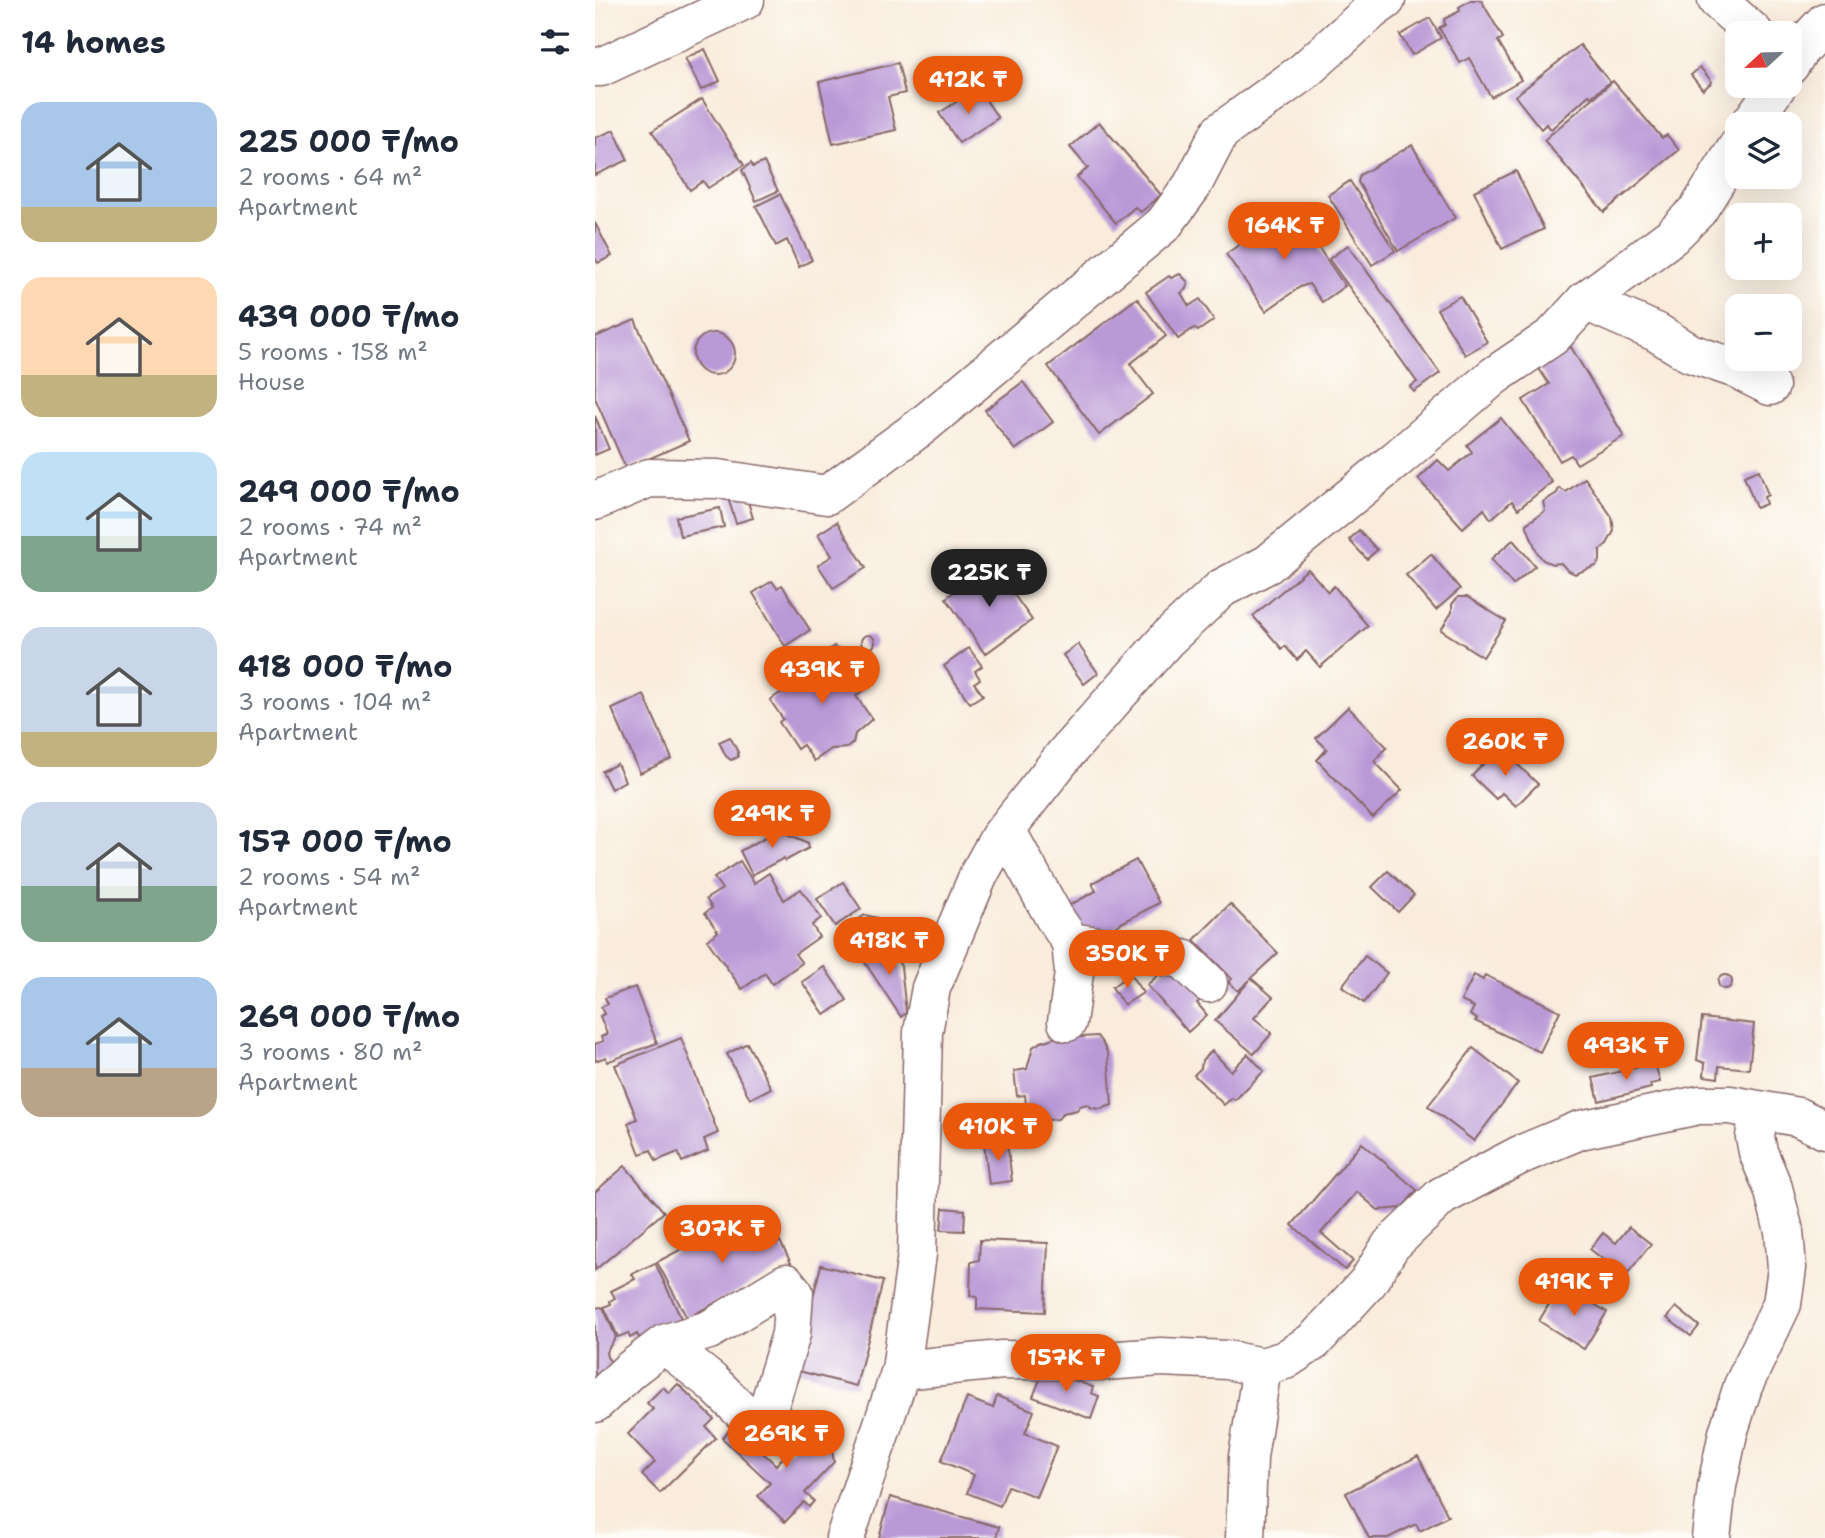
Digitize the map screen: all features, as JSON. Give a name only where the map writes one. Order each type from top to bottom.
[{"type":"street","points":[[595,68],[745,0]]},
{"type":"street","points":[[595,501],[649,478],[718,479],[827,495],[922,426],[1164,224],[1192,187],[1220,132],[1303,72],[1386,0]]},
{"type":"street","points":[[1717,0],[1740,21]]},
{"type":"street","points":[[1803,45],[1825,22]]},
{"type":"street","points":[[845,1538],[901,1370],[917,1254],[923,1032],[931,988],[979,874],[1006,830],[1066,753],[1116,696],[1167,639],[1222,588],[1268,564],[1397,460],[1451,411],[1495,376],[1553,336],[1585,302],[1672,236],[1689,219],[1725,168]]},
{"type":"street","points":[[1585,302],[1656,332],[1690,353],[1734,368],[1770,386]]},
{"type":"street","points":[[1006,830],[1054,917],[1071,942],[1074,973],[1067,1022]]},
{"type":"street","points":[[1071,942],[1183,959],[1208,983]]},
{"type":"street","points":[[901,1370],[1002,1360],[1105,1361],[1161,1357],[1227,1360],[1262,1367],[1286,1360],[1314,1341],[1368,1282],[1391,1245],[1442,1196],[1520,1155],[1580,1130],[1699,1105],[1730,1105],[1798,1117],[1825,1130]]},
{"type":"street","points":[[1711,1538],[1717,1486],[1728,1433],[1742,1386],[1782,1304],[1787,1268],[1784,1231],[1773,1188],[1756,1144],[1759,1111]]},
{"type":"street","points":[[595,1403],[630,1370],[664,1344]]},
{"type":"street","points":[[1245,1538],[1248,1457],[1262,1367]]},
{"type":"building","points":[[1471,0],[1481,0],[1503,38],[1498,41],[1521,80],[1491,97],[1469,58],[1460,63],[1439,28],[1445,25],[1444,19],[1460,11],[1459,7]]},
{"type":"building","points":[[1430,18],[1441,38],[1412,55],[1400,35]]},
{"type":"building","points":[[1580,45],[1610,82],[1591,97],[1589,95],[1551,129],[1546,124],[1541,129],[1515,96]]},
{"type":"building","points":[[705,49],[720,81],[701,90],[685,58]]},
{"type":"building","points":[[898,63],[905,93],[888,97],[896,130],[833,144],[819,82]]},
{"type":"building","points":[[1700,67],[1712,82],[1703,90],[1691,75]]},
{"type":"building","points":[[1613,81],[1662,138],[1667,135],[1679,150],[1604,212],[1544,140]]},
{"type":"building","points":[[978,88],[998,118],[959,143],[939,113]]},
{"type":"building","points":[[702,99],[744,165],[708,188],[703,181],[690,190],[652,131]]},
{"type":"building","points":[[1099,122],[1161,195],[1141,212],[1135,207],[1116,223],[1077,177],[1088,168],[1070,147]]},
{"type":"building","points":[[614,130],[628,160],[595,175],[595,138]]},
{"type":"building","points":[[1412,145],[1455,218],[1398,251],[1358,182],[1360,175]]},
{"type":"building","points":[[764,162],[778,191],[756,201],[742,170],[751,163],[753,167]]},
{"type":"building","points":[[1516,171],[1544,229],[1502,249],[1474,191]]},
{"type":"building","points":[[1350,181],[1395,251],[1372,265],[1328,195]]},
{"type":"building","points":[[780,194],[812,260],[799,267],[787,240],[776,246],[756,206]]},
{"type":"building","points":[[1291,208],[1345,286],[1322,302],[1309,284],[1300,287],[1266,311],[1226,254]]},
{"type":"building","points":[[595,223],[612,256],[598,263],[595,258]]},
{"type":"building","points":[[1348,245],[1440,373],[1414,392],[1410,387],[1417,382],[1329,259]]},
{"type":"building","points":[[1180,274],[1188,282],[1181,293],[1189,306],[1200,299],[1214,320],[1198,331],[1194,328],[1178,339],[1146,292],[1169,276],[1171,278]]},
{"type":"building","points":[[1460,296],[1487,342],[1465,355],[1437,309]]},
{"type":"building","points":[[1137,298],[1166,336],[1130,364],[1153,394],[1099,435],[1048,366]]},
{"type":"building","points":[[635,320],[689,441],[626,469],[595,398],[595,337]]},
{"type":"building","points":[[714,333],[729,339],[735,354],[729,369],[714,375],[699,369],[693,354],[699,339]]},
{"type":"building","points":[[1571,347],[1624,436],[1577,464],[1571,455],[1560,461],[1523,400],[1549,384],[1538,367]]},
{"type":"building","points":[[1023,382],[1053,422],[1015,450],[985,410]]},
{"type":"building","points":[[595,416],[609,449],[595,455]]},
{"type":"building","points":[[1501,418],[1552,482],[1518,509],[1512,501],[1491,519],[1484,509],[1463,528],[1418,479],[1438,460],[1449,471],[1472,452],[1467,445]]},
{"type":"building","points":[[1759,470],[1768,495],[1764,497],[1766,504],[1756,508],[1744,476]]},
{"type":"building","points":[[1585,478],[1612,517],[1614,531],[1600,550],[1600,561],[1596,566],[1575,574],[1561,563],[1552,564],[1543,560],[1526,524],[1545,511],[1543,502],[1557,493],[1559,488],[1566,492]]},
{"type":"building","points":[[744,489],[753,518],[736,523],[727,495]]},
{"type":"building","points":[[720,508],[724,527],[680,536],[676,517]]},
{"type":"building","points":[[837,522],[866,568],[833,588],[818,565],[832,556],[818,534]]},
{"type":"building","points":[[1359,530],[1377,550],[1367,559],[1349,540]]},
{"type":"building","points":[[1513,540],[1535,566],[1513,585],[1491,559]]},
{"type":"building","points":[[1431,554],[1460,589],[1436,610],[1406,575]]},
{"type":"building","points":[[992,564],[1032,620],[985,654],[946,598]]},
{"type":"building","points":[[1308,569],[1328,592],[1334,586],[1368,626],[1320,667],[1306,651],[1297,660],[1285,646],[1282,649],[1253,616]]},
{"type":"building","points":[[772,581],[777,588],[782,585],[810,630],[785,646],[753,593]]},
{"type":"building","points":[[1458,597],[1467,597],[1506,621],[1483,657],[1441,630],[1452,612],[1452,604]]},
{"type":"building","points":[[868,635],[873,637],[873,647],[868,649],[863,647],[861,642],[863,637]]},
{"type":"building","points":[[1078,644],[1098,673],[1084,684],[1063,655]]},
{"type":"building","points":[[834,646],[864,690],[856,696],[872,719],[855,734],[853,743],[847,748],[831,749],[814,761],[803,745],[797,749],[779,722],[783,719],[770,700],[786,689],[781,683]]},
{"type":"building","points":[[969,648],[982,666],[975,671],[980,679],[974,683],[983,695],[970,703],[944,666]]},
{"type":"building","points":[[644,695],[672,759],[640,773],[612,709]]},
{"type":"building","points":[[1348,707],[1387,747],[1374,761],[1402,790],[1373,818],[1317,760],[1327,749],[1316,738]]},
{"type":"building","points":[[730,737],[738,752],[738,757],[731,760],[719,742]]},
{"type":"building","points":[[1499,747],[1538,784],[1516,806],[1502,793],[1496,799],[1472,776]]},
{"type":"building","points":[[617,764],[625,781],[611,789],[602,771]]},
{"type":"building","points":[[774,826],[808,843],[809,848],[752,875],[740,851],[768,836]]},
{"type":"building","points":[[1136,860],[1159,903],[1116,926],[1121,936],[1077,924],[1068,906],[1096,891],[1092,883]]},
{"type":"building","points":[[740,861],[754,883],[769,873],[784,900],[801,889],[821,918],[812,925],[819,937],[795,954],[802,963],[772,984],[765,973],[742,989],[707,940],[718,932],[705,913],[712,908],[706,899],[722,889],[714,878]]},
{"type":"building","points":[[1388,871],[1414,895],[1398,912],[1372,887]]},
{"type":"building","points":[[843,882],[861,909],[835,926],[817,899]]},
{"type":"building","points":[[1230,904],[1278,953],[1251,978],[1273,997],[1254,1018],[1272,1033],[1254,1054],[1215,1021],[1250,980],[1238,991],[1228,982],[1232,979],[1194,940]]},
{"type":"building","points":[[865,915],[878,918],[883,927],[880,940],[858,955],[842,930]]},
{"type":"building","points":[[887,945],[901,966],[906,1013],[901,1017],[864,961]]},
{"type":"building","points":[[1365,956],[1387,973],[1364,1003],[1342,986]]},
{"type":"building","points":[[1174,961],[1205,996],[1197,1003],[1207,1015],[1188,1032],[1147,985]]},
{"type":"building","points":[[824,967],[847,1000],[825,1015],[802,982]]},
{"type":"building","points":[[1130,974],[1143,993],[1124,1005],[1112,987]]},
{"type":"building","points":[[1474,975],[1483,980],[1485,975],[1560,1011],[1540,1052],[1475,1021],[1477,1019],[1470,1015],[1474,1007],[1461,1001]]},
{"type":"building","points":[[1722,975],[1728,975],[1732,982],[1728,989],[1722,989],[1718,985],[1718,979]]},
{"type":"building","points":[[635,987],[657,1043],[607,1062],[606,1057],[595,1061],[595,1044],[603,1041],[601,1037],[607,1034],[600,1016],[604,1014],[601,1007],[608,1004],[605,998]]},
{"type":"building","points":[[1702,1018],[1754,1024],[1749,1069],[1719,1066],[1718,1078],[1704,1076],[1705,1063],[1697,1060]]},
{"type":"building","points":[[1074,1033],[1081,1037],[1097,1036],[1103,1044],[1108,1054],[1112,1105],[1101,1109],[1087,1104],[1077,1110],[1063,1113],[1058,1119],[1028,1122],[1025,1095],[1017,1096],[1014,1071],[1027,1069],[1033,1047],[1041,1042]]},
{"type":"building","points":[[681,1038],[718,1133],[704,1139],[708,1151],[682,1162],[678,1152],[656,1161],[651,1150],[640,1154],[628,1123],[637,1119],[615,1065]]},
{"type":"building","points":[[747,1043],[771,1088],[750,1099],[727,1054]]},
{"type":"building","points":[[1473,1048],[1518,1083],[1474,1141],[1428,1106]]},
{"type":"building","points":[[1212,1051],[1231,1071],[1248,1054],[1264,1071],[1235,1100],[1232,1098],[1224,1105],[1194,1075],[1201,1068],[1202,1060]]},
{"type":"building","points":[[1655,1063],[1660,1082],[1650,1084],[1651,1088],[1599,1101],[1593,1078]]},
{"type":"building","points":[[1007,1142],[1012,1181],[989,1184],[984,1144]]},
{"type":"building","points":[[1362,1143],[1417,1190],[1402,1208],[1378,1210],[1357,1192],[1321,1233],[1353,1261],[1345,1270],[1292,1225]]},
{"type":"building","points":[[625,1166],[664,1212],[595,1270],[595,1192]]},
{"type":"building","points":[[943,1208],[965,1210],[964,1231],[941,1230]]},
{"type":"building","points":[[752,1212],[770,1246],[780,1241],[791,1263],[687,1318],[657,1262]]},
{"type":"building","points":[[1629,1227],[1651,1244],[1616,1288],[1595,1272],[1604,1260],[1590,1249],[1603,1233],[1616,1243]]},
{"type":"building","points":[[980,1240],[1048,1243],[1045,1312],[977,1309],[977,1297],[970,1296],[971,1262],[979,1260]]},
{"type":"building","points":[[655,1263],[681,1318],[639,1338],[637,1334],[630,1338],[628,1333],[618,1337],[604,1307],[611,1304],[610,1301],[615,1298],[611,1291],[635,1279],[632,1274]]},
{"type":"building","points":[[821,1265],[883,1281],[856,1386],[795,1370]]},
{"type":"building","points":[[1572,1290],[1607,1312],[1584,1349],[1539,1321],[1555,1294],[1566,1301]]},
{"type":"building","points":[[601,1307],[616,1337],[606,1352],[614,1366],[595,1378],[595,1308]]},
{"type":"building","points":[[1676,1307],[1699,1326],[1691,1336],[1667,1318]]},
{"type":"building","points":[[1044,1369],[1093,1387],[1091,1393],[1099,1396],[1091,1419],[1033,1397]]},
{"type":"building","points":[[678,1384],[714,1419],[706,1427],[716,1438],[660,1493],[642,1475],[655,1462],[628,1434],[653,1409],[647,1403],[663,1387],[669,1393]]},
{"type":"building","points":[[997,1396],[1034,1411],[1025,1433],[1057,1446],[1036,1497],[1008,1486],[1000,1506],[967,1493],[974,1475],[941,1461],[967,1398],[993,1408]]},
{"type":"building","points":[[734,1425],[776,1465],[810,1429],[832,1451],[834,1462],[805,1493],[814,1501],[809,1507],[804,1502],[785,1522],[758,1496],[770,1483],[722,1438]]},
{"type":"building","points":[[1418,1456],[1448,1516],[1420,1531],[1416,1524],[1388,1538],[1369,1538],[1346,1493]]},
{"type":"building","points":[[890,1497],[999,1527],[996,1538],[879,1538]]}]
